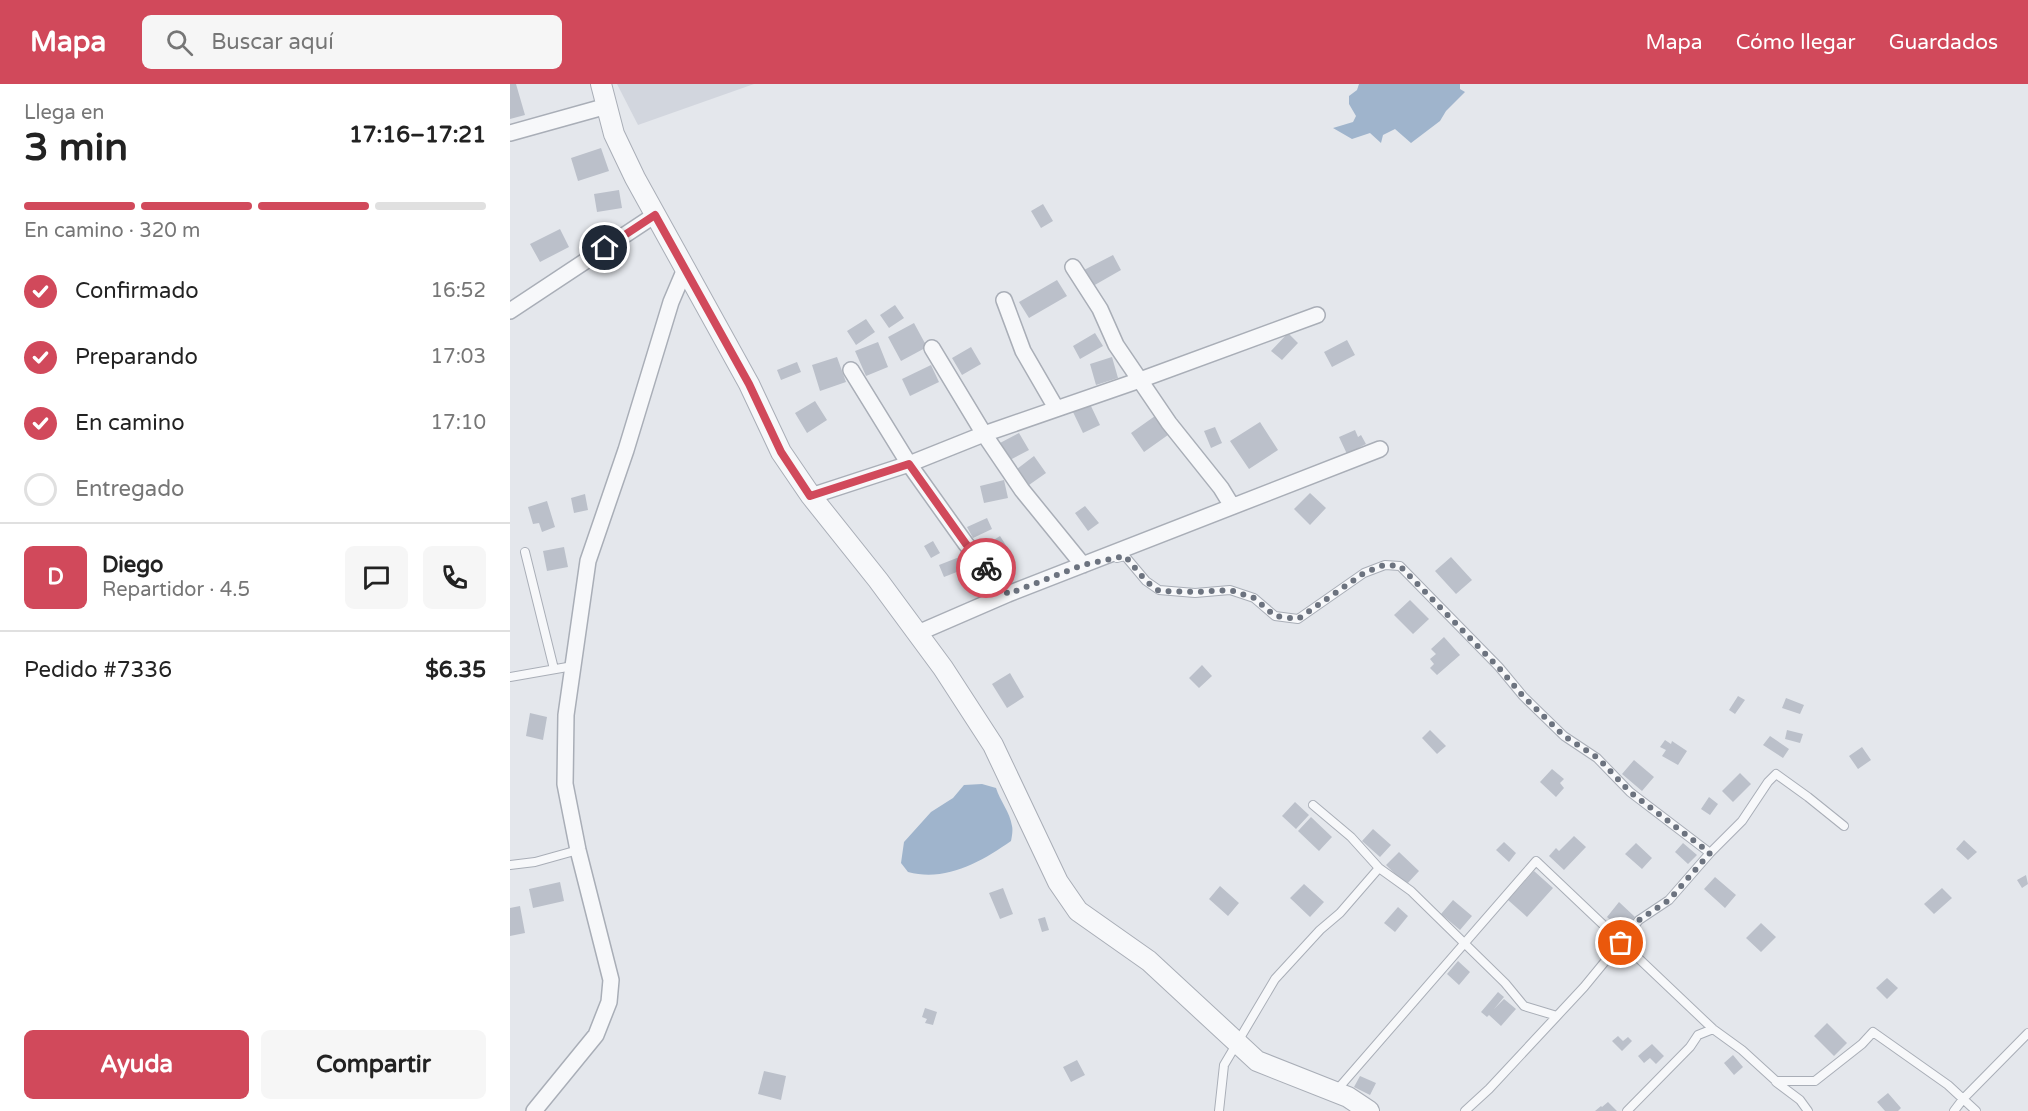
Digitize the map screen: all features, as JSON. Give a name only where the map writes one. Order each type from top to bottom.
[{"type":"street","points":[[601,84],[614,134],[655,215],[749,384],[781,452],[810,496],[878,580],[944,668],[993,745],[1058,882],[1078,911],[1149,961],[1257,1061],[1348,1097],[1369,1111]]},
{"type":"street","points":[[510,133],[607,106]]},
{"type":"street","points":[[510,310],[655,215]]},
{"type":"street","points":[[1073,267],[1100,309],[1116,345],[1169,423],[1221,488],[1232,506]]},
{"type":"street","points":[[534,1111],[596,1035],[609,1002],[611,980],[565,784],[566,715],[588,561],[626,450],[671,302],[685,269]]},
{"type":"street","points":[[1004,300],[1023,351],[1056,408]]},
{"type":"street","points":[[810,496],[909,464],[984,434],[1317,315]]},
{"type":"street","points":[[932,348],[984,434],[1022,490],[1083,565]]},
{"type":"street","points":[[851,370],[909,464],[966,544],[1008,594]]},
{"type":"street","points":[[918,633],[1008,594],[1380,449]]},
{"type":"lane","points":[[525,552],[554,669]]},
{"type":"lane","points":[[1083,565],[1125,556],[1146,581],[1159,591],[1230,590],[1254,598],[1275,616],[1298,619],[1364,573],[1384,565],[1400,566],[1564,736],[1598,758],[1630,792],[1710,853]]},
{"type":"lane","points":[[510,677],[573,666]]},
{"type":"lane","points":[[1465,1111],[1489,1089],[1557,1016],[1639,920],[1669,900],[1742,821],[1776,774],[1808,796],[1844,826]]},
{"type":"lane","points":[[1313,805],[1351,837],[1379,868],[1411,891],[1505,982],[1524,1006],[1557,1016]]},
{"type":"lane","points":[[510,864],[535,862],[579,850]]},
{"type":"lane","points":[[1335,1092],[1536,861],[1713,1029],[1742,1050],[1800,1100],[1808,1111]]},
{"type":"lane","points":[[1219,1111],[1224,1065],[1275,979],[1320,930],[1340,913],[1379,868]]},
{"type":"lane","points":[[1627,1111],[1690,1047],[1698,1035],[1713,1029]]},
{"type":"lane","points":[[1776,1081],[1815,1081],[1862,1044],[1873,1032],[1948,1085],[1976,1111]]},
{"type":"lane","points":[[1954,1111],[2028,1033]]},
{"type":"shaded area","points":[[617,84],[754,84],[638,125]]},
{"type":"water","points":[[1359,84],[1460,84],[1460,89],[1465,92],[1446,111],[1440,121],[1411,143],[1395,129],[1383,135],[1381,143],[1370,133],[1352,139],[1333,128],[1353,122],[1356,116],[1349,104],[1349,96],[1357,90]]},
{"type":"water","points":[[982,784],[996,788],[1011,821],[1011,841],[975,863],[949,872],[922,874],[908,872],[901,863],[904,842],[931,812],[953,798],[964,785]]},
{"type":"building","points":[[510,84],[516,84],[525,115],[510,119]]},
{"type":"building","points":[[601,148],[609,171],[578,181],[571,158]]},
{"type":"building","points":[[619,190],[622,208],[597,212],[594,194]]},
{"type":"building","points":[[1043,204],[1053,221],[1041,228],[1031,211]]},
{"type":"building","points":[[560,229],[569,247],[540,262],[530,244]]},
{"type":"building","points":[[1113,255],[1121,270],[1093,286],[1084,270]]},
{"type":"building","points":[[1057,280],[1067,296],[1029,318],[1019,302]]},
{"type":"building","points":[[895,305],[904,318],[889,328],[880,315]]},
{"type":"building","points":[[866,319],[875,332],[856,345],[847,331]]},
{"type":"building","points":[[914,323],[927,347],[901,361],[888,337]]},
{"type":"building","points":[[1095,333],[1103,346],[1080,359],[1073,346]]},
{"type":"building","points":[[1288,333],[1298,343],[1282,360],[1271,351]]},
{"type":"building","points":[[1347,340],[1355,355],[1332,367],[1324,352]]},
{"type":"building","points":[[878,342],[888,367],[866,376],[855,351]]},
{"type":"building","points":[[971,347],[981,364],[962,375],[952,358]]},
{"type":"building","points":[[837,357],[846,382],[820,391],[812,365]]},
{"type":"building","points":[[1112,357],[1118,378],[1096,385],[1090,364]]},
{"type":"building","points":[[797,362],[801,372],[781,380],[777,370]]},
{"type":"building","points":[[931,365],[939,382],[910,396],[902,379]]},
{"type":"building","points":[[815,401],[827,420],[807,433],[795,413]]},
{"type":"building","points":[[1090,404],[1100,425],[1083,433],[1073,412]]},
{"type":"building","points":[[1155,416],[1168,435],[1144,452],[1131,433]]},
{"type":"building","points":[[1260,422],[1278,450],[1249,469],[1230,441]]},
{"type":"building","points":[[1215,427],[1222,443],[1211,448],[1204,431]]},
{"type":"building","points":[[1355,430],[1358,437],[1361,435],[1366,444],[1347,454],[1339,437]]},
{"type":"building","points":[[1019,433],[1029,450],[1010,460],[1000,443]]},
{"type":"building","points":[[1034,456],[1046,473],[1029,485],[1017,469]]},
{"type":"building","points":[[1004,480],[1008,498],[984,503],[980,486]]},
{"type":"building","points":[[1310,493],[1326,508],[1310,525],[1294,509]]},
{"type":"building","points":[[585,494],[588,510],[574,513],[571,498]]},
{"type":"building","points":[[547,501],[555,527],[542,532],[539,523],[533,524],[528,507]]},
{"type":"building","points":[[1085,506],[1099,523],[1088,531],[1075,513]]},
{"type":"building","points":[[987,518],[992,529],[973,538],[967,527]]},
{"type":"building","points":[[1000,536],[1009,550],[991,562],[981,548]]},
{"type":"building","points":[[933,541],[940,553],[931,558],[924,546]]},
{"type":"building","points":[[564,547],[568,567],[547,571],[543,551]]},
{"type":"building","points":[[962,556],[967,568],[944,577],[939,565]]},
{"type":"building","points":[[1451,557],[1472,580],[1456,594],[1435,571]]},
{"type":"building","points":[[1410,600],[1429,619],[1413,634],[1394,615]]},
{"type":"building","points":[[1444,637],[1460,655],[1437,675],[1430,668],[1434,664],[1430,659],[1436,654],[1431,649]]},
{"type":"building","points":[[1202,665],[1212,676],[1199,688],[1189,678]]},
{"type":"building","points":[[1010,673],[1024,697],[1007,708],[992,684]]},
{"type":"building","points":[[1738,696],[1745,700],[1735,714],[1729,710]]},
{"type":"building","points":[[1786,698],[1804,705],[1800,714],[1782,708]]},
{"type":"building","points":[[530,713],[547,717],[543,740],[526,736]]},
{"type":"building","points":[[1430,730],[1446,746],[1437,754],[1422,738]]},
{"type":"building","points":[[1787,730],[1803,734],[1800,743],[1785,739]]},
{"type":"building","points":[[1770,736],[1789,749],[1783,758],[1763,745]]},
{"type":"building","points":[[1665,740],[1671,744],[1672,741],[1687,751],[1678,765],[1662,756],[1666,750],[1660,747]]},
{"type":"building","points":[[1862,747],[1871,760],[1858,769],[1849,756]]},
{"type":"building","points":[[1634,760],[1654,777],[1642,791],[1622,774]]},
{"type":"building","points":[[1552,769],[1564,779],[1560,783],[1564,788],[1556,797],[1540,782]]},
{"type":"building","points":[[1740,773],[1751,784],[1733,802],[1722,791]]},
{"type":"building","points":[[1709,797],[1718,804],[1710,815],[1701,809]]},
{"type":"building","points":[[1295,802],[1309,815],[1296,829],[1282,816]]},
{"type":"building","points":[[1311,817],[1332,837],[1319,851],[1298,831]]},
{"type":"building","points":[[1373,829],[1391,845],[1380,857],[1362,841]]},
{"type":"building","points":[[1574,836],[1586,847],[1564,870],[1549,856],[1556,848],[1559,851]]},
{"type":"building","points":[[1964,840],[1977,852],[1968,860],[1956,849]]},
{"type":"building","points":[[1504,842],[1516,853],[1509,862],[1496,850]]},
{"type":"building","points":[[1636,843],[1652,858],[1642,869],[1625,854]]},
{"type":"building","points":[[1683,843],[1697,855],[1688,864],[1675,852]]},
{"type":"building","points":[[1399,852],[1419,871],[1406,885],[1386,865]]},
{"type":"building","points":[[1534,871],[1553,888],[1527,917],[1508,900]]},
{"type":"building","points":[[2026,875],[2028,884],[2022,888],[2017,880]]},
{"type":"building","points":[[1715,877],[1736,895],[1725,908],[1704,889]]},
{"type":"building","points":[[560,882],[564,901],[533,908],[529,889]]},
{"type":"building","points":[[1304,884],[1324,902],[1310,917],[1290,898]]},
{"type":"building","points":[[1220,886],[1239,903],[1228,916],[1209,899]]},
{"type":"building","points":[[1003,888],[1013,914],[1000,919],[989,893]]},
{"type":"building","points":[[1942,888],[1952,898],[1934,914],[1924,904]]},
{"type":"building","points":[[1453,900],[1472,916],[1460,930],[1441,914]]},
{"type":"building","points":[[1619,902],[1635,917],[1623,931],[1607,917]]},
{"type":"building","points":[[520,906],[525,933],[510,936],[510,908]]},
{"type":"building","points":[[1398,907],[1408,916],[1395,932],[1384,923]]},
{"type":"building","points":[[1045,917],[1049,930],[1042,932],[1038,919]]},
{"type":"building","points":[[1761,923],[1776,937],[1761,952],[1746,938]]},
{"type":"building","points":[[1458,961],[1470,972],[1459,985],[1447,974]]},
{"type":"building","points":[[1887,978],[1898,988],[1887,999],[1876,988]]},
{"type":"building","points":[[1498,992],[1504,997],[1494,1009],[1504,999],[1516,1009],[1501,1026],[1489,1015],[1487,1017],[1481,1012]]},
{"type":"building","points":[[925,1008],[937,1012],[933,1025],[925,1023],[927,1019],[922,1017]]},
{"type":"building","points":[[1827,1023],[1847,1043],[1834,1056],[1814,1036]]},
{"type":"building","points":[[1618,1036],[1623,1041],[1628,1037],[1632,1041],[1622,1051],[1612,1041]]},
{"type":"building","points":[[1652,1044],[1664,1056],[1656,1064],[1650,1058],[1644,1063],[1638,1056]]},
{"type":"building","points":[[1733,1055],[1743,1067],[1734,1075],[1724,1063]]},
{"type":"building","points":[[1077,1060],[1085,1075],[1071,1082],[1063,1067]]},
{"type":"building","points":[[764,1071],[786,1076],[781,1100],[758,1094]]},
{"type":"building","points":[[1360,1076],[1376,1083],[1370,1095],[1354,1087]]},
{"type":"building","points":[[1888,1093],[1901,1108],[1898,1111],[1885,1111],[1877,1102]]},
{"type":"building","points":[[1608,1102],[1617,1111],[1595,1111],[1602,1107]]},
{"type":"way so far","points":[[986,568],[1008,594],[1083,565],[1125,556],[1146,581],[1159,591],[1230,590],[1254,598],[1275,616],[1298,619],[1364,573],[1384,565],[1400,566],[1564,736],[1598,758],[1630,792],[1710,853],[1669,900],[1639,920],[1621,943]]},
{"type":"route","points":[[605,248],[655,215],[749,384],[781,452],[810,496],[909,464],[986,568]]}]
